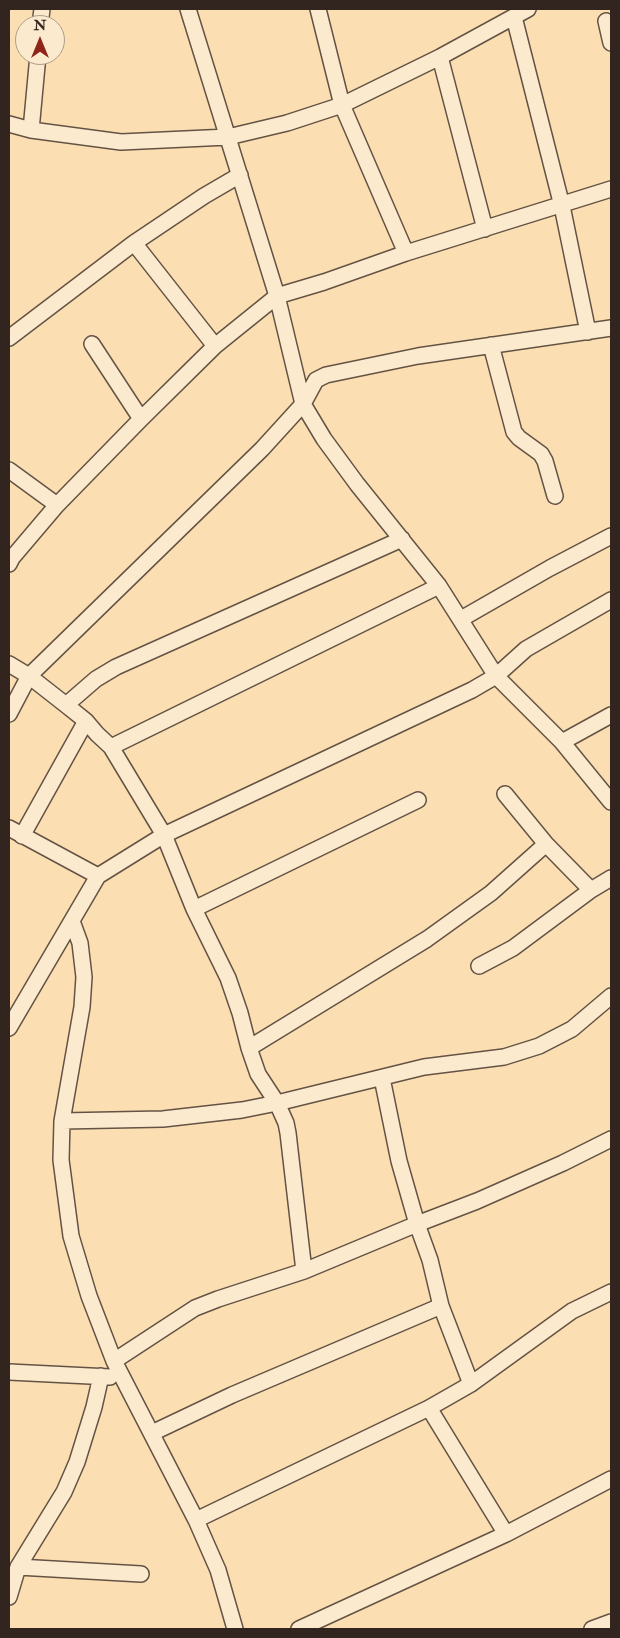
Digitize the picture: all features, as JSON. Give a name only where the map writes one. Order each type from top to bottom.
[{"type":"street","points":[[188,9],[277,296],[303,404],[324,439],[439,586],[496,676],[562,742],[611,802]]},
{"type":"street","points":[[318,9],[342,104],[406,253]]},
{"type":"street","points":[[9,124],[31,130],[121,142],[228,136],[288,123],[342,104],[440,58],[528,9]]},
{"type":"street","points":[[514,17],[562,206],[588,332]]},
{"type":"street","points":[[606,21],[611,43]]},
{"type":"street","points":[[440,58],[485,229]]},
{"type":"street","points":[[31,130],[37,65]]},
{"type":"street","points":[[9,338],[134,243],[204,196],[240,175]]},
{"type":"street","points":[[10,560],[57,505],[140,419],[215,346],[277,296],[324,282],[406,253],[562,206],[611,189]]},
{"type":"street","points":[[134,243],[215,346]]},
{"type":"street","points":[[9,714],[28,676],[262,448],[303,404],[316,380],[326,374],[418,356],[611,328]]},
{"type":"street","points":[[92,344],[140,419]]},
{"type":"street","points":[[491,345],[514,432],[541,454],[546,461],[555,496]]},
{"type":"street","points":[[9,470],[57,505]]},
{"type":"street","points":[[460,619],[611,536]]},
{"type":"street","points":[[66,704],[96,678],[116,667],[402,539]]},
{"type":"street","points":[[111,747],[439,586]]},
{"type":"street","points":[[9,1028],[98,876],[164,835],[472,690],[496,676],[526,649],[611,600]]},
{"type":"street","points":[[9,664],[66,704],[86,721],[111,747],[164,835],[194,910],[228,978],[258,1074],[278,1103],[288,1133],[304,1272]]},
{"type":"street","points":[[562,742],[611,715]]},
{"type":"street","points":[[86,721],[15,832],[98,876]]},
{"type":"street","points":[[505,794],[546,844],[591,890]]},
{"type":"street","points":[[194,910],[418,800]]},
{"type":"street","points":[[249,1048],[427,939],[491,893],[546,844]]},
{"type":"street","points":[[479,966],[513,948],[591,890],[611,878]]},
{"type":"street","points":[[72,921],[80,944],[84,977],[82,1007],[62,1121],[61,1160],[72,1236],[88,1296],[114,1361],[196,1520],[218,1570],[235,1629]]},
{"type":"street","points":[[62,1121],[163,1119],[242,1110],[424,1067],[504,1057],[539,1046],[572,1029],[611,996]]},
{"type":"street","points":[[382,1078],[398,1161],[430,1260],[442,1306],[471,1384]]},
{"type":"street","points":[[114,1361],[195,1308],[304,1272],[417,1224],[477,1201],[611,1139]]},
{"type":"street","points":[[196,1520],[429,1408],[471,1384],[572,1312],[611,1292]]},
{"type":"street","points":[[152,1433],[232,1395],[442,1306]]},
{"type":"street","points":[[9,1372],[123,1378]]},
{"type":"street","points":[[9,1597],[18,1567],[64,1492],[77,1462],[94,1407],[101,1376]]},
{"type":"street","points":[[429,1408],[506,1534]]},
{"type":"street","points":[[299,1629],[506,1534],[609,1484]]},
{"type":"street","points":[[18,1567],[140,1574]]},
{"type":"street","points":[[592,1629],[611,1622]]}]
